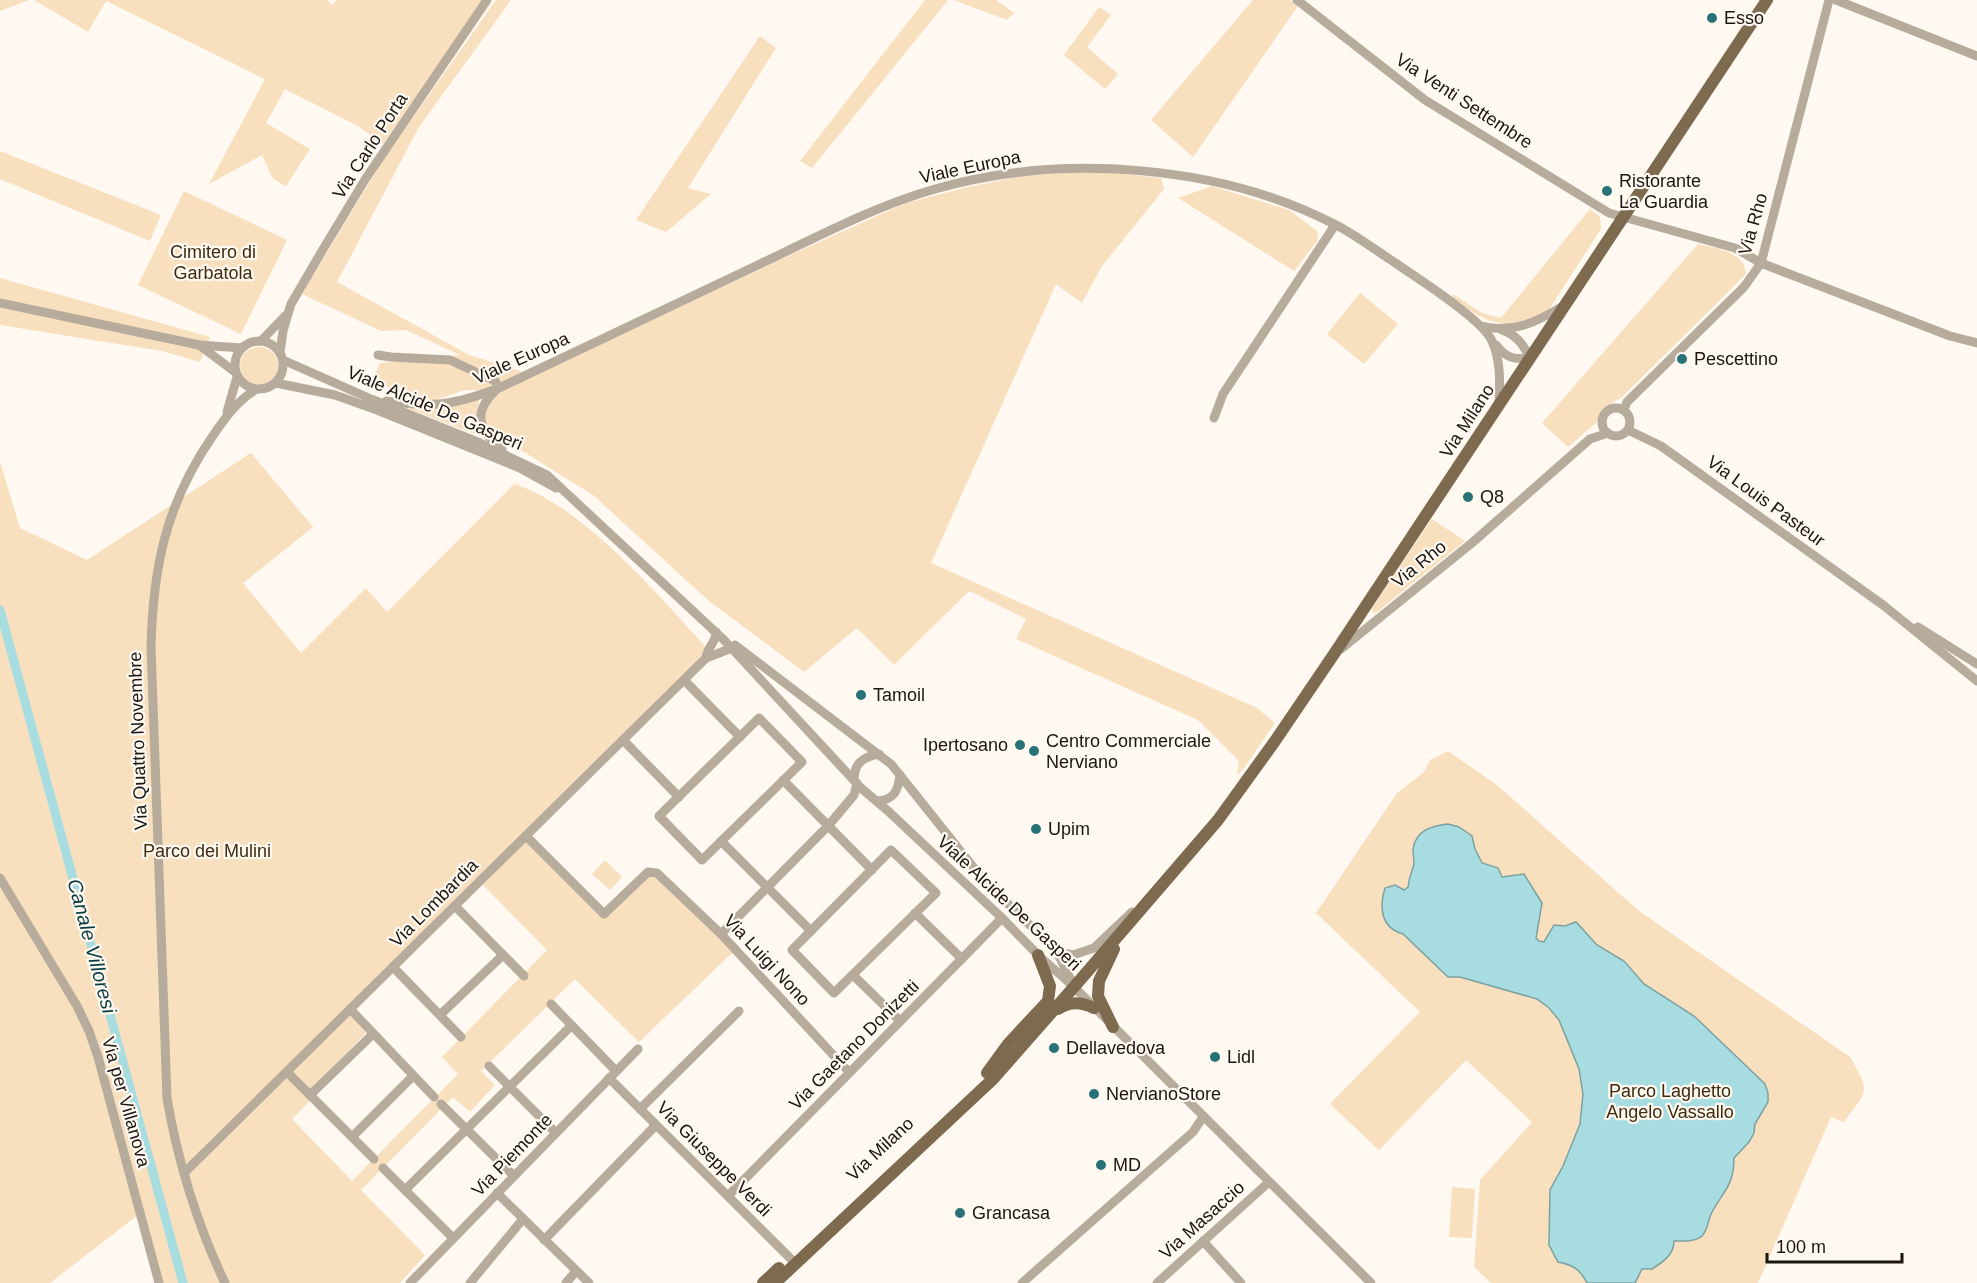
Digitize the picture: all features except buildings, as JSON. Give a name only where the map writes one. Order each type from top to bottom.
[{"type":"main road","name":"Via Milano","points":[[763,1283],[793,1261],[993,1079],[1218,820],[1334,654],[1767,0]]},
{"type":"main road","points":[[1113,1027],[1098,996],[1099,981],[1120,934]]},
{"type":"main road","points":[[987,1073],[1008,1044],[1046,1005],[1050,997],[1049,981],[1038,955]]},
{"type":"main road","points":[[1049,1015],[1062,1006],[1073,1003],[1084,1003],[1094,1008]]},
{"type":"main road","name":"Via Milano","points":[[775,1283],[793,1261],[987,1073],[1022,1044]]},
{"type":"street","name":"Via Carlo Porta","points":[[287,314],[366,178],[487,0]]},
{"type":"street","name":"Via Venti Settembre","points":[[1297,0],[1425,100],[1609,213],[1735,248],[1761,263],[1950,336],[1977,343]]},
{"type":"street","name":"Via Rho","points":[[1608,433],[1603,425],[1604,416],[1610,409],[1624,410],[1627,402],[1744,287],[1761,263],[1829,0]]},
{"type":"street","points":[[1836,0],[1977,56]]},
{"type":"street","name":"Viale Europa","points":[[371,399],[406,404],[438,405],[470,399],[499,388],[887,206],[935,189],[985,177],[1023,172],[1093,168],[1164,173],[1250,192],[1335,225],[1410,273],[1481,326],[1492,340],[1500,368],[1498,405]]},
{"type":"street","points":[[1214,418],[1223,394],[1335,225]]},
{"type":"street","points":[[0,303],[199,345],[242,348]]},
{"type":"street","name":"Viale Europa","points":[[1481,326],[1500,329],[1515,328],[1533,323],[1563,305]]},
{"type":"street","points":[[261,341],[287,314]]},
{"type":"street","points":[[224,420],[240,401],[255,390],[266,389],[276,383],[281,376],[281,356],[287,314]]},
{"type":"street","points":[[1492,340],[1508,357],[1517,360],[1530,358],[1520,340],[1512,333],[1500,329]]},
{"type":"street","points":[[224,420],[236,375],[235,359],[242,348],[250,342],[268,342],[281,356]]},
{"type":"street","points":[[199,345],[236,375],[242,383],[255,390]]},
{"type":"street","points":[[378,355],[450,360],[495,381],[499,388],[486,400],[483,407],[481,420],[483,428],[491,440],[518,460]]},
{"type":"street","name":"Viale Alcide De Gasperi","points":[[281,356],[371,399],[480,443],[547,475],[728,643],[874,799],[1074,987]]},
{"type":"street","name":"Viale Alcide De Gasperi","points":[[276,383],[335,395],[417,425],[520,468],[570,495]]},
{"type":"street","points":[[1624,410],[1630,422],[1628,430]]},
{"type":"street","name":"Via Quattro Novembre","points":[[224,420],[197,461],[164,535],[155,578],[150,647],[167,1098],[184,1173],[209,1246],[225,1283]]},
{"type":"street","name":"Via Rho","points":[[1334,654],[1473,542],[1590,439],[1608,433],[1621,435],[1628,430]]},
{"type":"street","name":"Via Louis Pasteur","points":[[1628,430],[1661,446],[1883,605],[1977,681]]},
{"type":"street","name":"Via Louis Pasteur","points":[[1883,605],[1977,664]]},
{"type":"street","name":"Viale Alcide De Gasperi","points":[[709,625],[715,637]]},
{"type":"street","points":[[715,637],[728,643]]},
{"type":"street","name":"Via Lombardia","points":[[706,658],[715,637]]},
{"type":"street","name":"Viale Alcide De Gasperi","points":[[728,643],[891,764],[982,878],[1057,952],[1074,987]]},
{"type":"street","name":"Via Lombardia","points":[[184,1173],[706,658],[728,643]]},
{"type":"street","points":[[684,680],[740,737]]},
{"type":"street","points":[[759,718],[802,762],[783,780],[702,860],[659,816],[759,718]]},
{"type":"street","points":[[623,740],[679,797]]},
{"type":"street","points":[[721,934],[850,802],[854,795],[856,781],[854,770],[859,761],[879,754]]},
{"type":"street","points":[[850,802],[857,798],[885,801],[893,796],[898,788],[900,775]]},
{"type":"street","points":[[783,780],[872,870]]},
{"type":"street","name":"Via Luigi Nono","points":[[526,836],[604,914],[648,873],[657,873],[721,934],[849,1072]]},
{"type":"street","points":[[721,841],[811,931]]},
{"type":"street","points":[[891,850],[936,893],[915,914],[834,993],[792,950],[891,850]]},
{"type":"street","name":"Via Milano","points":[[1057,952],[1073,955],[1094,948],[1189,855]]},
{"type":"street","name":"Via per Villanova","points":[[0,878],[92,1037],[159,1283]]},
{"type":"street","points":[[455,906],[524,976]]},
{"type":"street","points":[[915,914],[962,959]]},
{"type":"street","name":"Via Gaetano Donizetti","points":[[729,1195],[1002,918]]},
{"type":"street","points":[[440,1015],[503,955]]},
{"type":"street","points":[[393,967],[461,1037]]},
{"type":"street","points":[[853,975],[900,1022]]},
{"type":"street","points":[[1074,987],[1371,1283]]},
{"type":"street","name":"Via Giuseppe Verdi","points":[[550,1004],[640,1109],[793,1261]]},
{"type":"street","points":[[350,1010],[412,1076],[514,1176]]},
{"type":"street","points":[[640,1109],[739,1011]]},
{"type":"street","points":[[405,1190],[571,1026]]},
{"type":"street","points":[[310,1095],[373,1034]]},
{"type":"street","name":"Via Piemonte","points":[[410,1283],[638,1049]]},
{"type":"street","points":[[489,1066],[555,1133]]},
{"type":"street","points":[[287,1072],[374,1160]]},
{"type":"street","points":[[352,1137],[412,1076]]},
{"type":"street","points":[[1022,1283],[1207,1120]]},
{"type":"street","points":[[544,1240],[656,1125]]},
{"type":"street","points":[[383,1168],[453,1238]]},
{"type":"street","name":"Via Masaccio","points":[[1157,1283],[1269,1182]]},
{"type":"street","points":[[497,1193],[588,1283]]},
{"type":"street","points":[[470,1283],[524,1219]]},
{"type":"street","points":[[1203,1241],[1241,1283]]},
{"type":"street","points":[[566,1283],[576,1271]]},
{"type":"green space","points":[[0,0],[29,0],[0,11]]},
{"type":"green space","points":[[34,0],[326,0],[333,5],[336,0],[483,0],[383,144],[358,126],[285,89],[266,123],[310,149],[286,186],[273,179],[262,155],[209,184],[265,79],[106,1],[88,32]]},
{"type":"green space","points":[[496,0],[511,0],[419,127],[337,282],[469,355],[518,370],[530,377],[906,203],[1023,176],[1097,171],[1161,178],[1164,189],[1102,266],[1082,303],[1056,284],[931,563],[1257,708],[1275,723],[1237,775],[1239,761],[1198,720],[1016,639],[1026,619],[969,591],[894,665],[857,628],[804,672],[709,601],[593,495],[524,452],[493,438],[484,423],[485,409],[496,394],[502,391],[465,390],[432,401],[372,382],[380,363],[460,355],[406,330],[381,331],[302,294],[383,160]]},
{"type":"green space","points":[[925,0],[948,0],[812,168],[800,161]]},
{"type":"green space","points":[[954,0],[996,0],[1014,13],[1007,20]]},
{"type":"green space","points":[[1253,0],[1290,0],[1298,6],[1193,157],[1151,120]]},
{"type":"green space","points":[[1099,7],[1111,15],[1087,47],[1118,74],[1105,89],[1064,55]]},
{"type":"green space","points":[[760,36],[776,48],[688,188],[711,194],[666,232],[636,220]]},
{"type":"green space","points":[[0,151],[161,215],[150,241],[0,179]]},
{"type":"green space","points":[[1212,186],[1289,210],[1317,231],[1318,240],[1294,271],[1178,198]]},
{"type":"green space","name":"Cimitero di Garbatola","points":[[184,191],[287,240],[241,334],[138,285]]},
{"type":"green space","points":[[1590,209],[1600,217],[1601,229],[1548,311],[1521,323],[1504,324],[1474,313],[1453,298],[1453,294],[1482,313],[1501,318]]},
{"type":"green space","points":[[1698,244],[1735,255],[1744,266],[1746,274],[1622,397],[1604,408],[1597,422],[1568,447],[1542,423]]},
{"type":"green space","points":[[0,278],[210,337],[200,362],[162,351],[0,325]]},
{"type":"green space","points":[[1360,293],[1398,324],[1364,364],[1327,334]]},
{"type":"green space","points":[[259,347],[266,348],[272,353],[277,359],[277,373],[272,379],[266,384],[259,385],[252,384],[246,379],[241,373],[240,366],[241,359],[246,353],[252,348]]},
{"type":"green space","points":[[480,397],[477,422],[485,438],[407,408]]},
{"type":"green space","name":"Parco dei Mulini","points":[[251,453],[313,527],[243,583],[301,653],[366,588],[387,612],[514,484],[540,495],[592,531],[642,578],[706,647],[702,655],[676,683],[344,1009],[366,1033],[305,1094],[310,1101],[292,1119],[352,1181],[458,1074],[442,1057],[547,950],[483,885],[527,839],[605,917],[649,877],[656,876],[734,951],[639,1042],[575,979],[481,1071],[495,1085],[470,1112],[453,1097],[361,1190],[425,1255],[400,1283],[163,1283],[143,1211],[50,1283],[0,1283],[0,462],[20,528],[87,560]]},
{"type":"green space","points":[[1432,519],[1465,541],[1373,613],[1372,608]]},
{"type":"green space","name":"Parco Laghetto Angelo Vassallo","points":[[1448,751],[1497,785],[1639,911],[1850,1057],[1864,1085],[1862,1096],[1844,1122],[1831,1117],[1758,1283],[1491,1283],[1474,1267],[1480,1180],[1532,1122],[1466,1060],[1379,1150],[1330,1104],[1420,1012],[1316,913],[1397,793],[1424,772],[1430,760]]},
{"type":"green space","points":[[605,860],[622,877],[610,890],[592,874]]},
{"type":"green space","points":[[1452,1187],[1475,1189],[1472,1238],[1449,1237]]},
{"type":"water","points":[[1448,824],[1459,827],[1472,836],[1482,863],[1498,868],[1502,877],[1524,874],[1542,903],[1536,938],[1539,941],[1544,942],[1554,925],[1565,926],[1576,922],[1597,945],[1624,961],[1644,984],[1694,1016],[1765,1084],[1768,1102],[1755,1124],[1754,1133],[1749,1142],[1734,1158],[1730,1182],[1711,1214],[1704,1234],[1692,1240],[1674,1241],[1674,1246],[1667,1258],[1652,1269],[1642,1269],[1635,1283],[1587,1283],[1576,1268],[1558,1262],[1549,1245],[1550,1190],[1563,1166],[1580,1124],[1583,1094],[1579,1069],[1559,1020],[1537,999],[1460,977],[1448,977],[1403,934],[1386,922],[1382,910],[1385,888],[1395,885],[1404,890],[1408,887],[1414,864],[1413,849],[1417,837],[1425,830]]},
{"type":"waterway","name":"Canale Villoresi","points":[[0,610],[183,1283]]},
{"type":"place","name":"Esso","points":[[1712,18]]},
{"type":"place","name":"Ristorante La Guardia","points":[[1607,191]]},
{"type":"place","name":"Pescettino","points":[[1682,359]]},
{"type":"place","name":"Q8","points":[[1468,497]]},
{"type":"place","name":"Tamoil","points":[[861,695]]},
{"type":"place","name":"Ipertosano","points":[[1020,745]]},
{"type":"place","name":"Centro Commerciale Nerviano","points":[[1034,751]]},
{"type":"place","name":"Upim","points":[[1036,829]]},
{"type":"place","name":"Dellavedova","points":[[1054,1048]]},
{"type":"place","name":"Lidl","points":[[1215,1057]]},
{"type":"place","name":"NervianoStore","points":[[1094,1094]]},
{"type":"place","name":"MD","points":[[1101,1165]]},
{"type":"place","name":"Grancasa","points":[[960,1213]]}]
